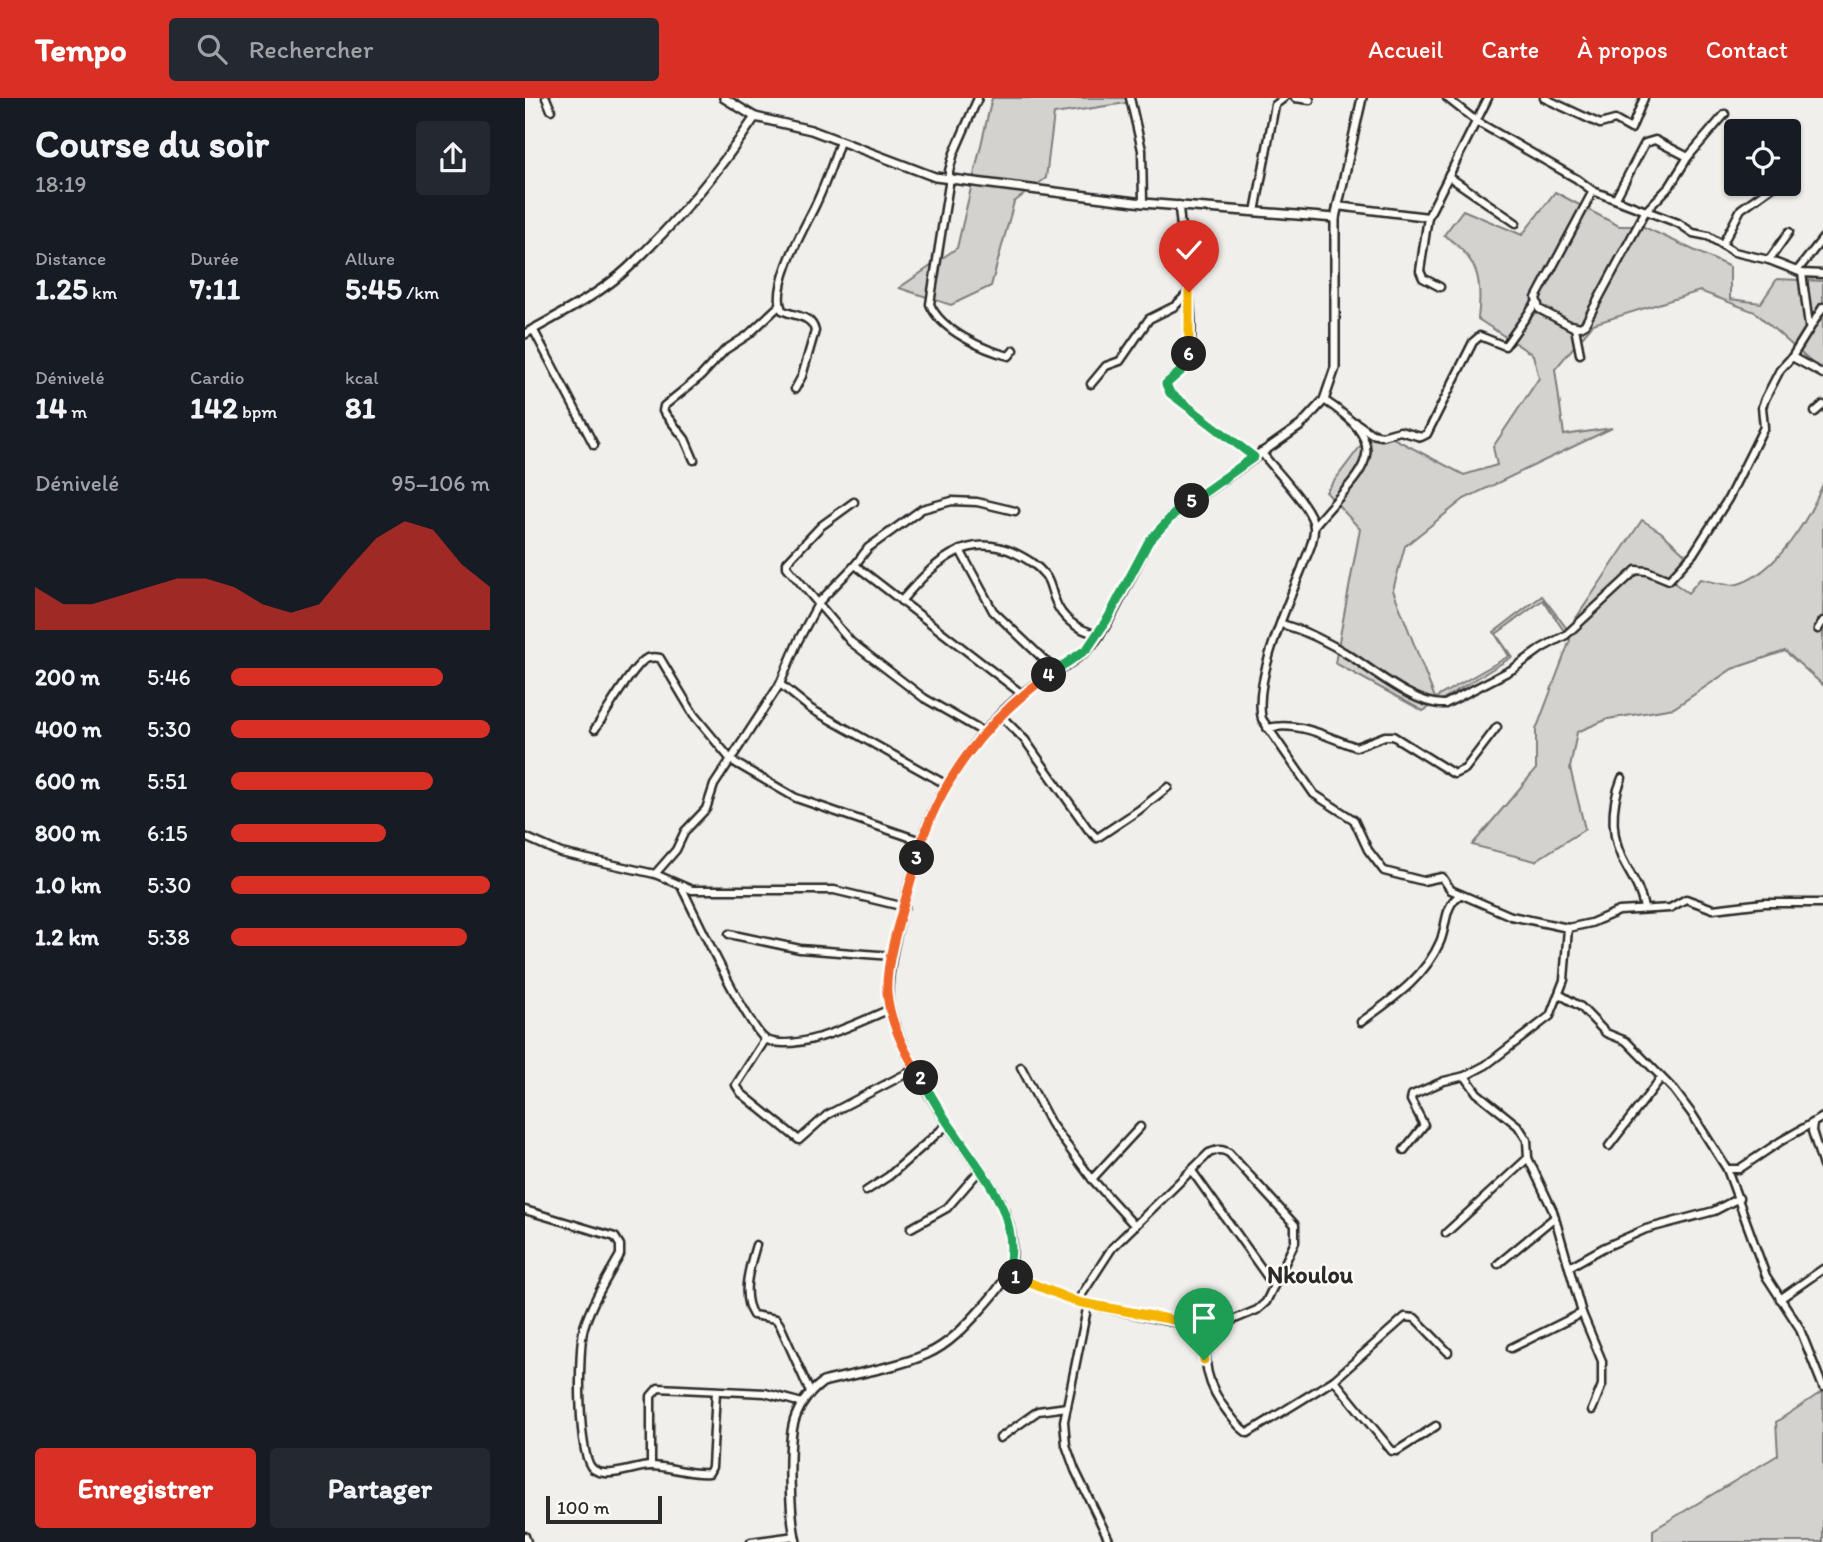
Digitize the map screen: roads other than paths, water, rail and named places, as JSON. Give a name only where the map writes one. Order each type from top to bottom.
[{"type":"street","points":[[546,98],[551,110]]},
{"type":"street","points":[[724,98],[755,117],[811,131],[935,177],[1143,204],[1335,218]]},
{"type":"street","points":[[978,98],[954,153],[948,177],[931,308],[978,347],[1009,356],[1014,350]]},
{"type":"street","points":[[1130,98],[1142,150],[1143,204]]},
{"type":"street","points":[[1255,212],[1275,105],[1284,98]]},
{"type":"street","points":[[1295,98],[1310,100]]},
{"type":"street","points":[[751,1542],[795,1539],[790,1476],[794,1419],[810,1392],[823,1382],[916,1358],[940,1347],[986,1305],[1007,1273],[1012,1257],[1009,1225],[994,1190],[948,1124],[915,1069],[890,1009],[887,989],[892,956],[922,841],[947,785],[1000,715],[1023,694],[1087,649],[1099,635],[1149,541],[1160,527],[1300,426],[1324,400],[1335,368],[1335,218],[1362,98]]},
{"type":"street","points":[[1447,98],[1476,121],[1577,178],[1593,191],[1678,223],[1686,230],[1708,236],[1734,252],[1769,260],[1799,272],[1823,274]]},
{"type":"street","points":[[1440,286],[1423,278],[1420,271],[1428,217],[1488,98]]},
{"type":"street","points":[[1544,98],[1600,124],[1615,120],[1630,129],[1644,98]]},
{"type":"street","points":[[1536,303],[1542,311],[1572,325],[1580,327],[1585,324],[1645,212],[1669,186],[1688,156],[1725,114]]},
{"type":"street","points":[[525,334],[605,286],[628,268],[725,162],[755,117]]},
{"type":"street","points":[[1616,198],[1649,140],[1655,140],[1688,156]]},
{"type":"street","points":[[795,389],[815,331],[806,317],[789,314],[782,310],[780,305],[788,262],[814,208],[840,141]]},
{"type":"street","points":[[1448,176],[1516,223]]},
{"type":"street","points":[[1324,400],[1372,434],[1383,436],[1399,430],[1421,437],[1427,434],[1473,342],[1480,337],[1487,337],[1505,346],[1536,303],[1536,298],[1593,191]]},
{"type":"street","points":[[1722,245],[1741,209],[1759,196]]},
{"type":"street","points":[[1179,205],[1189,292],[1189,354],[1181,371],[1166,384],[1167,387],[1170,393],[1258,454],[1303,505],[1314,526]]},
{"type":"street","points":[[1337,206],[1428,217]]},
{"type":"street","points":[[1769,260],[1789,232]]},
{"type":"street","points":[[1809,327],[1799,272],[1823,238]]},
{"type":"street","points":[[1091,384],[1106,366],[1120,361],[1149,319],[1175,306],[1189,292]]},
{"type":"street","points":[[694,460],[685,439],[666,418],[664,406],[701,376],[725,350],[748,335],[780,305]]},
{"type":"street","points":[[1282,624],[1315,637],[1419,698],[1436,704],[1453,701],[1513,670],[1542,648],[1566,635],[1632,572],[1642,569],[1669,580],[1693,554],[1746,464],[1764,427],[1762,407],[1765,399],[1780,370],[1792,357],[1823,307]]},
{"type":"street","points":[[1572,325],[1577,334],[1580,354]]},
{"type":"street","points":[[533,329],[594,445]]},
{"type":"street","points":[[1792,357],[1823,374]]},
{"type":"street","points":[[1815,412],[1823,405]]},
{"type":"street","points":[[1355,422],[1367,442],[1365,460],[1314,526],[1309,550],[1263,678],[1260,711],[1267,728],[1314,794],[1354,820],[1368,850],[1384,870],[1423,881],[1442,877],[1451,890],[1521,920],[1568,928],[1591,923],[1610,914],[1644,908],[1664,910],[1686,899],[1713,909],[1764,903],[1823,903]]},
{"type":"street","points":[[655,874],[676,850],[685,831],[706,809],[714,785],[780,684],[818,602],[868,548],[922,509],[952,501],[977,502],[1015,511]]},
{"type":"street","points":[[855,502],[821,526],[787,562],[790,572],[851,642],[924,698],[985,733]]},
{"type":"street","points":[[901,601],[927,572],[960,550],[989,544],[1031,561],[1049,581],[1058,608],[1073,625],[1099,635]]},
{"type":"street","points":[[960,550],[993,611],[1056,671]]},
{"type":"street","points":[[855,565],[1023,694]]},
{"type":"street","points":[[1818,629],[1823,621]]},
{"type":"street","points":[[595,729],[644,660],[660,658],[694,715],[732,761],[796,798],[922,841]]},
{"type":"street","points":[[780,684],[811,709],[947,785]]},
{"type":"street","points":[[1000,715],[1025,740],[1097,838],[1168,787]]},
{"type":"street","points":[[1267,728],[1284,725],[1308,729],[1356,747],[1385,736],[1393,736],[1454,774],[1465,769],[1497,727]]},
{"type":"street","points":[[1622,778],[1613,802],[1613,826],[1623,860],[1639,887],[1644,908]]},
{"type":"street","points":[[525,837],[561,853],[655,874],[692,890],[834,890],[905,907]]},
{"type":"street","points":[[681,886],[719,967],[756,1031],[765,1040],[784,1043],[810,1039],[890,1009]]},
{"type":"street","points":[[1360,1022],[1406,988],[1431,959],[1445,931],[1450,904],[1461,895]]},
{"type":"street","points":[[1404,1150],[1424,1125],[1411,1100],[1412,1094],[1465,1076],[1496,1059],[1553,1012],[1564,980],[1568,928]]},
{"type":"street","points":[[729,934],[800,949],[892,956]]},
{"type":"street","points":[[1559,994],[1581,1007],[1606,1033],[1626,1041],[1692,1114],[1727,1169],[1766,1276],[1809,1347],[1823,1387]]},
{"type":"street","points":[[765,1040],[736,1085],[741,1093],[799,1140],[827,1115],[915,1069]]},
{"type":"street","points":[[1021,1068],[1051,1124],[1092,1178],[1135,1226]]},
{"type":"street","points":[[1465,1076],[1477,1093],[1520,1129],[1527,1140],[1528,1158],[1555,1217],[1582,1313],[1604,1371],[1602,1385],[1592,1410]]},
{"type":"street","points":[[1609,1146],[1661,1077]]},
{"type":"street","points":[[1727,1169],[1739,1169],[1823,1117]]},
{"type":"street","points":[[866,1191],[889,1176],[948,1124]]},
{"type":"street","points":[[1813,1124],[1812,1131],[1823,1166]]},
{"type":"street","points":[[1092,1178],[1140,1127]]},
{"type":"street","points":[[1007,1273],[1077,1302],[1206,1326],[1223,1324],[1257,1310],[1266,1302],[1296,1242],[1295,1225],[1223,1149],[1209,1153],[1112,1248],[1077,1302]]},
{"type":"street","points":[[1446,1233],[1528,1158]]},
{"type":"street","points":[[911,1228],[947,1208],[980,1170]]},
{"type":"street","points":[[1192,1171],[1274,1286]]},
{"type":"street","points":[[1569,1267],[1602,1248],[1646,1229],[1714,1211],[1739,1198]]},
{"type":"street","points":[[525,1210],[615,1237],[620,1245],[619,1255],[584,1329],[580,1375],[586,1458],[591,1469],[601,1473],[651,1466],[709,1473],[712,1467],[716,1391]]},
{"type":"street","points":[[1498,1264],[1555,1217]]},
{"type":"street","points":[[755,1245],[747,1280],[748,1307],[753,1315],[776,1319],[810,1392]]},
{"type":"street","points":[[1780,1299],[1823,1269]]},
{"type":"street","points":[[1088,1304],[1066,1407],[1066,1445],[1089,1503],[1109,1542]]},
{"type":"street","points":[[1511,1348],[1582,1313]]},
{"type":"street","points":[[1206,1326],[1204,1360],[1207,1375],[1217,1398],[1248,1433],[1334,1380],[1405,1317],[1415,1318],[1448,1352]]},
{"type":"street","points":[[1334,1380],[1392,1451],[1397,1451],[1436,1426]]},
{"type":"street","points":[[651,1466],[653,1392],[657,1388],[765,1393],[785,1396],[802,1403]]},
{"type":"street","points":[[1000,1437],[1038,1411],[1066,1407]]},
{"type":"street","points":[[525,1536],[527,1542]]},
{"type":"district","name":"Nkoulou","points":[[1310,1275]]}]
